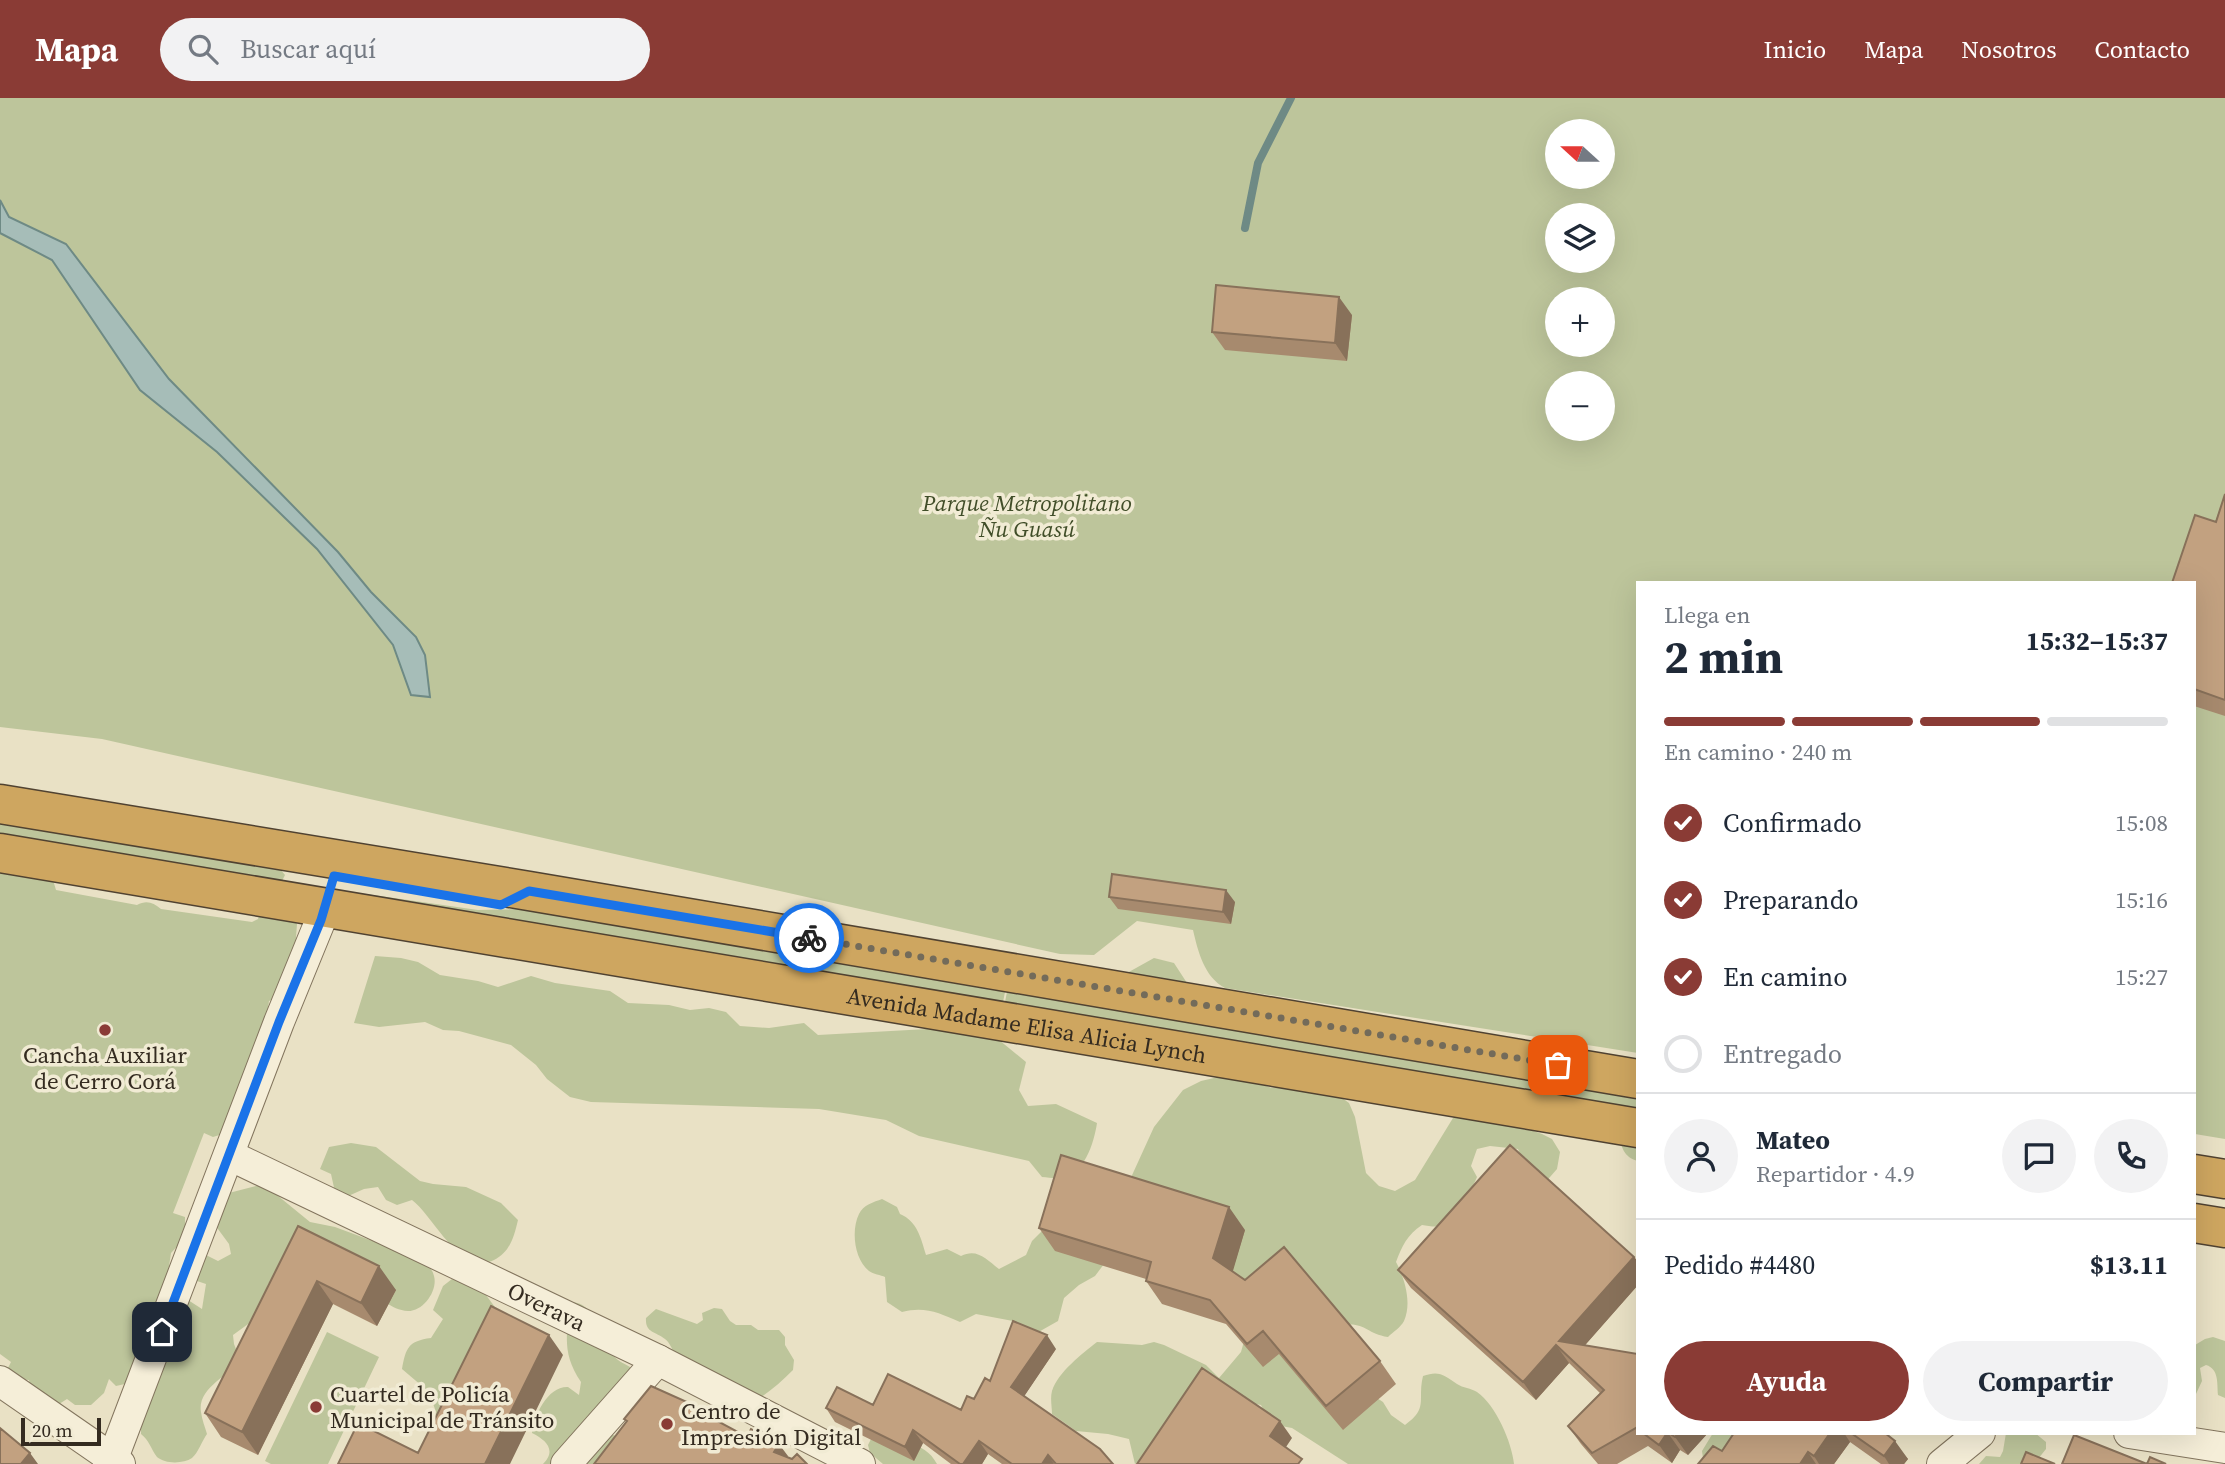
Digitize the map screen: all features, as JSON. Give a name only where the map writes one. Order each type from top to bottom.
[{"type":"highway","name":"Avenida Madame Elisa Alicia Lynch","points":[[0,804],[332,881],[1636,1128]]},
{"type":"highway","name":"Avenida Madame Elisa Alicia Lynch","points":[[0,853],[332,881],[529,891],[1636,1079]]},
{"type":"highway","points":[[2196,1174],[2225,1179]]},
{"type":"highway","points":[[2196,1223],[2225,1228]]},
{"type":"street","points":[[0,1381],[114,1462],[332,881]]},
{"type":"street","name":"Overava","points":[[229,1155],[658,1360],[821,1455],[860,1464]]},
{"type":"street","points":[[566,1464],[658,1360]]},
{"type":"street","points":[[1942,1464],[1978,1435]]},
{"type":"street","points":[[2142,1435],[2225,1448]]},
{"type":"green space","name":"Parque Metropolitano Ñu Guasú","points":[[0,98],[2225,98],[2225,1139],[2196,1134],[2196,581],[1636,581],[1636,1053],[1225,988],[1207,970],[1193,930],[1137,921],[1094,955],[1060,954],[102,739],[0,727]]},
{"type":"green space","points":[[0,819],[280,869],[285,875],[281,883],[53,880],[56,890],[137,905],[149,902],[161,909],[252,922],[258,919],[260,912],[293,918],[297,924],[298,950],[275,998],[269,1001],[267,1015],[226,1133],[213,1137],[204,1133],[173,1213],[185,1217],[185,1238],[171,1253],[155,1315],[144,1325],[139,1353],[129,1383],[116,1386],[109,1379],[104,1393],[91,1405],[75,1405],[67,1399],[56,1406],[30,1387],[29,1380],[14,1376],[8,1368],[11,1362],[0,1354]]},
{"type":"green space","points":[[366,894],[478,910],[518,909],[1005,992],[1002,1007],[364,897]]},
{"type":"green space","points":[[375,956],[418,962],[440,975],[498,987],[531,976],[555,983],[610,991],[628,1003],[669,1005],[690,1010],[709,1008],[726,1012],[740,1026],[769,1028],[804,1023],[818,1035],[982,1026],[1026,1062],[1019,1090],[1028,1106],[1056,1104],[1097,1123],[1096,1131],[1081,1165],[1068,1176],[1053,1178],[1042,1177],[1029,1161],[919,1136],[886,1120],[819,1109],[591,1102],[570,1097],[511,1045],[459,1031],[443,1030],[425,1022],[379,1027],[354,1023]]},
{"type":"green space","points":[[1154,958],[1174,963],[1187,983],[1126,975]]},
{"type":"green space","points":[[1007,992],[1580,1089],[1583,1083],[1609,1082],[1614,1095],[1636,1099],[1636,1160],[1626,1154],[1618,1134],[1004,1007]]},
{"type":"green space","points":[[1231,1074],[1272,1088],[1290,1084],[1334,1092],[1349,1103],[1355,1117],[1366,1173],[1379,1186],[1395,1191],[1415,1180],[1453,1118],[1466,1107],[1552,1139],[1560,1152],[1557,1169],[1536,1193],[1518,1149],[1490,1146],[1477,1149],[1471,1166],[1477,1177],[1454,1216],[1442,1226],[1422,1225],[1409,1237],[1400,1251],[1396,1262],[1405,1283],[1407,1299],[1403,1323],[1388,1337],[1359,1326],[1338,1326],[1368,1392],[1383,1402],[1391,1415],[1405,1425],[1420,1408],[1423,1376],[1441,1374],[1477,1392],[1491,1406],[1506,1435],[1514,1464],[1348,1464],[1292,1428],[1276,1425],[1261,1405],[1213,1395],[1157,1448],[1135,1464],[1129,1439],[1076,1431],[1052,1414],[1051,1394],[1059,1377],[1097,1342],[1142,1345],[1154,1342],[1206,1365],[1219,1378],[1241,1352],[1251,1316],[1123,1195],[1154,1127],[1183,1090],[1201,1081]]},
{"type":"green space","points":[[351,1143],[376,1147],[420,1181],[466,1187],[501,1203],[518,1220],[508,1248],[494,1260],[482,1263],[470,1260],[448,1242],[412,1200],[397,1205],[386,1200],[378,1187],[364,1189],[337,1201],[331,1174],[320,1169],[329,1147]]},
{"type":"green space","points":[[260,1185],[272,1191],[310,1222],[335,1227],[421,1259],[433,1273],[435,1282],[432,1293],[419,1308],[408,1311],[396,1308],[365,1291],[280,1272],[268,1284],[263,1305],[255,1319],[233,1335],[241,1362],[208,1389],[204,1396],[201,1412],[207,1434],[198,1450],[188,1460],[165,1461],[157,1457],[141,1434],[141,1425],[158,1364],[180,1353],[187,1334],[180,1331],[182,1302],[188,1300],[202,1309],[206,1284],[197,1281],[196,1260],[206,1255],[218,1261],[231,1254],[229,1244],[215,1225],[225,1194]]},
{"type":"green space","points":[[882,1199],[897,1207],[900,1214],[911,1221],[920,1236],[926,1255],[947,1249],[961,1256],[972,1253],[985,1258],[999,1269],[1026,1255],[1032,1241],[1050,1223],[1104,1264],[1095,1276],[1064,1298],[1058,1321],[1035,1334],[1013,1321],[976,1314],[960,1322],[925,1310],[902,1312],[887,1302],[885,1277],[864,1266],[855,1244],[855,1228],[861,1211],[869,1204]]},
{"type":"green space","points":[[452,1279],[483,1291],[500,1314],[431,1432],[436,1412],[429,1392],[402,1369],[409,1347],[417,1341],[431,1338],[443,1319],[433,1310],[443,1286]]},
{"type":"green space","points":[[571,1302],[586,1308],[596,1321],[611,1353],[630,1367],[631,1373],[607,1394],[610,1434],[616,1436],[608,1464],[543,1464],[549,1454],[548,1446],[532,1433],[539,1410],[554,1391],[568,1387],[579,1395],[581,1382],[571,1362],[567,1344]]},
{"type":"green space","points":[[714,1308],[722,1309],[736,1325],[751,1325],[758,1330],[779,1330],[785,1337],[785,1345],[794,1360],[793,1370],[788,1375],[748,1405],[675,1355],[667,1341],[649,1329],[646,1323],[646,1318],[656,1309],[697,1324],[703,1320],[702,1313]]},
{"type":"green space","points":[[327,1332],[379,1357],[328,1464],[271,1464],[265,1461]]},
{"type":"green space","points":[[2213,1337],[2225,1341],[2225,1398],[2218,1395],[2215,1373],[2206,1365],[2200,1368],[2202,1381],[2196,1394],[2196,1344]]},
{"type":"green space","points":[[1712,1435],[1751,1435],[1710,1460],[1703,1458],[1702,1451]]},
{"type":"green space","points":[[2006,1435],[2037,1435],[2046,1442],[2046,1449],[2034,1464],[1979,1464],[1986,1456],[2000,1457]]},
{"type":"green space","points":[[871,1439],[917,1446],[925,1450],[937,1464],[883,1464],[870,1453],[868,1445]]},
{"type":"water","points":[[0,200],[9,217],[66,244],[169,379],[338,552],[371,592],[416,637],[425,655],[430,697],[411,695],[393,645],[317,549],[217,452],[140,390],[52,260],[0,233]]},
{"type":"building","points":[[1216,285],[1339,297],[1335,343],[1212,332]]},
{"type":"building","points":[[2225,494],[2225,700],[2196,690],[2196,581],[2173,581],[2195,515],[2216,522]]},
{"type":"building","points":[[1112,874],[1226,890],[1223,912],[1109,897]]},
{"type":"building","points":[[1510,1145],[1634,1257],[1559,1341],[1636,1354],[1636,1428],[1592,1453],[1568,1426],[1604,1390],[1556,1345],[1523,1382],[1398,1270]]},
{"type":"building","points":[[1061,1155],[1229,1207],[1213,1258],[1245,1280],[1284,1247],[1380,1361],[1326,1406],[1263,1331],[1247,1344],[1210,1300],[1146,1281],[1151,1262],[1039,1228]]},
{"type":"building","points":[[298,1226],[379,1266],[361,1303],[317,1281],[242,1432],[205,1413]]},
{"type":"building","points":[[491,1306],[549,1335],[485,1464],[338,1464],[358,1423],[418,1453]]},
{"type":"building","points":[[1013,1321],[1047,1335],[1011,1387],[1100,1449],[1113,1464],[1056,1464],[1048,1455],[1042,1464],[1012,1464],[979,1441],[963,1464],[960,1464],[913,1430],[905,1447],[826,1408],[837,1387],[873,1405],[888,1374],[961,1410],[967,1396],[974,1399],[985,1378],[990,1381]]},
{"type":"building","points":[[1202,1368],[1280,1421],[1270,1436],[1302,1459],[1298,1464],[1137,1464]]},
{"type":"building","points":[[651,1386],[707,1411],[706,1415],[747,1437],[751,1429],[779,1444],[774,1452],[792,1459],[797,1454],[807,1464],[594,1464],[627,1421],[624,1419]]},
{"type":"building","points":[[0,1428],[30,1453],[21,1464],[0,1464]]},
{"type":"building","points":[[1646,1435],[1666,1435],[1659,1445]]},
{"type":"building","points":[[1733,1435],[1829,1435],[1814,1456],[1808,1452],[1800,1464],[1698,1464],[1713,1446],[1722,1451]]},
{"type":"building","points":[[1854,1435],[1888,1435],[1895,1441],[1884,1456]]},
{"type":"building","points":[[2074,1435],[2147,1464],[2062,1464]]},
{"type":"building","points":[[2026,1452],[2055,1464],[2021,1464]]},
{"type":"building","points":[[2150,1457],[2166,1464],[2147,1464]]},
{"type":"waterway","points":[[1245,228],[1258,163],[1291,98]]},
{"type":"way so far","points":[[809,938],[1558,1065]]},
{"type":"place","name":"Cancha Auxiliar de Cerro Corá","points":[[105,1030]]},
{"type":"place","name":"Cuartel de Policía Municipal de Tránsito","points":[[316,1407]]},
{"type":"place","name":"Centro de Impresión Digital","points":[[667,1424]]},
{"type":"route","points":[[162,1332],[279,1022],[326,907],[334,876],[501,905],[529,891],[809,938]]}]
